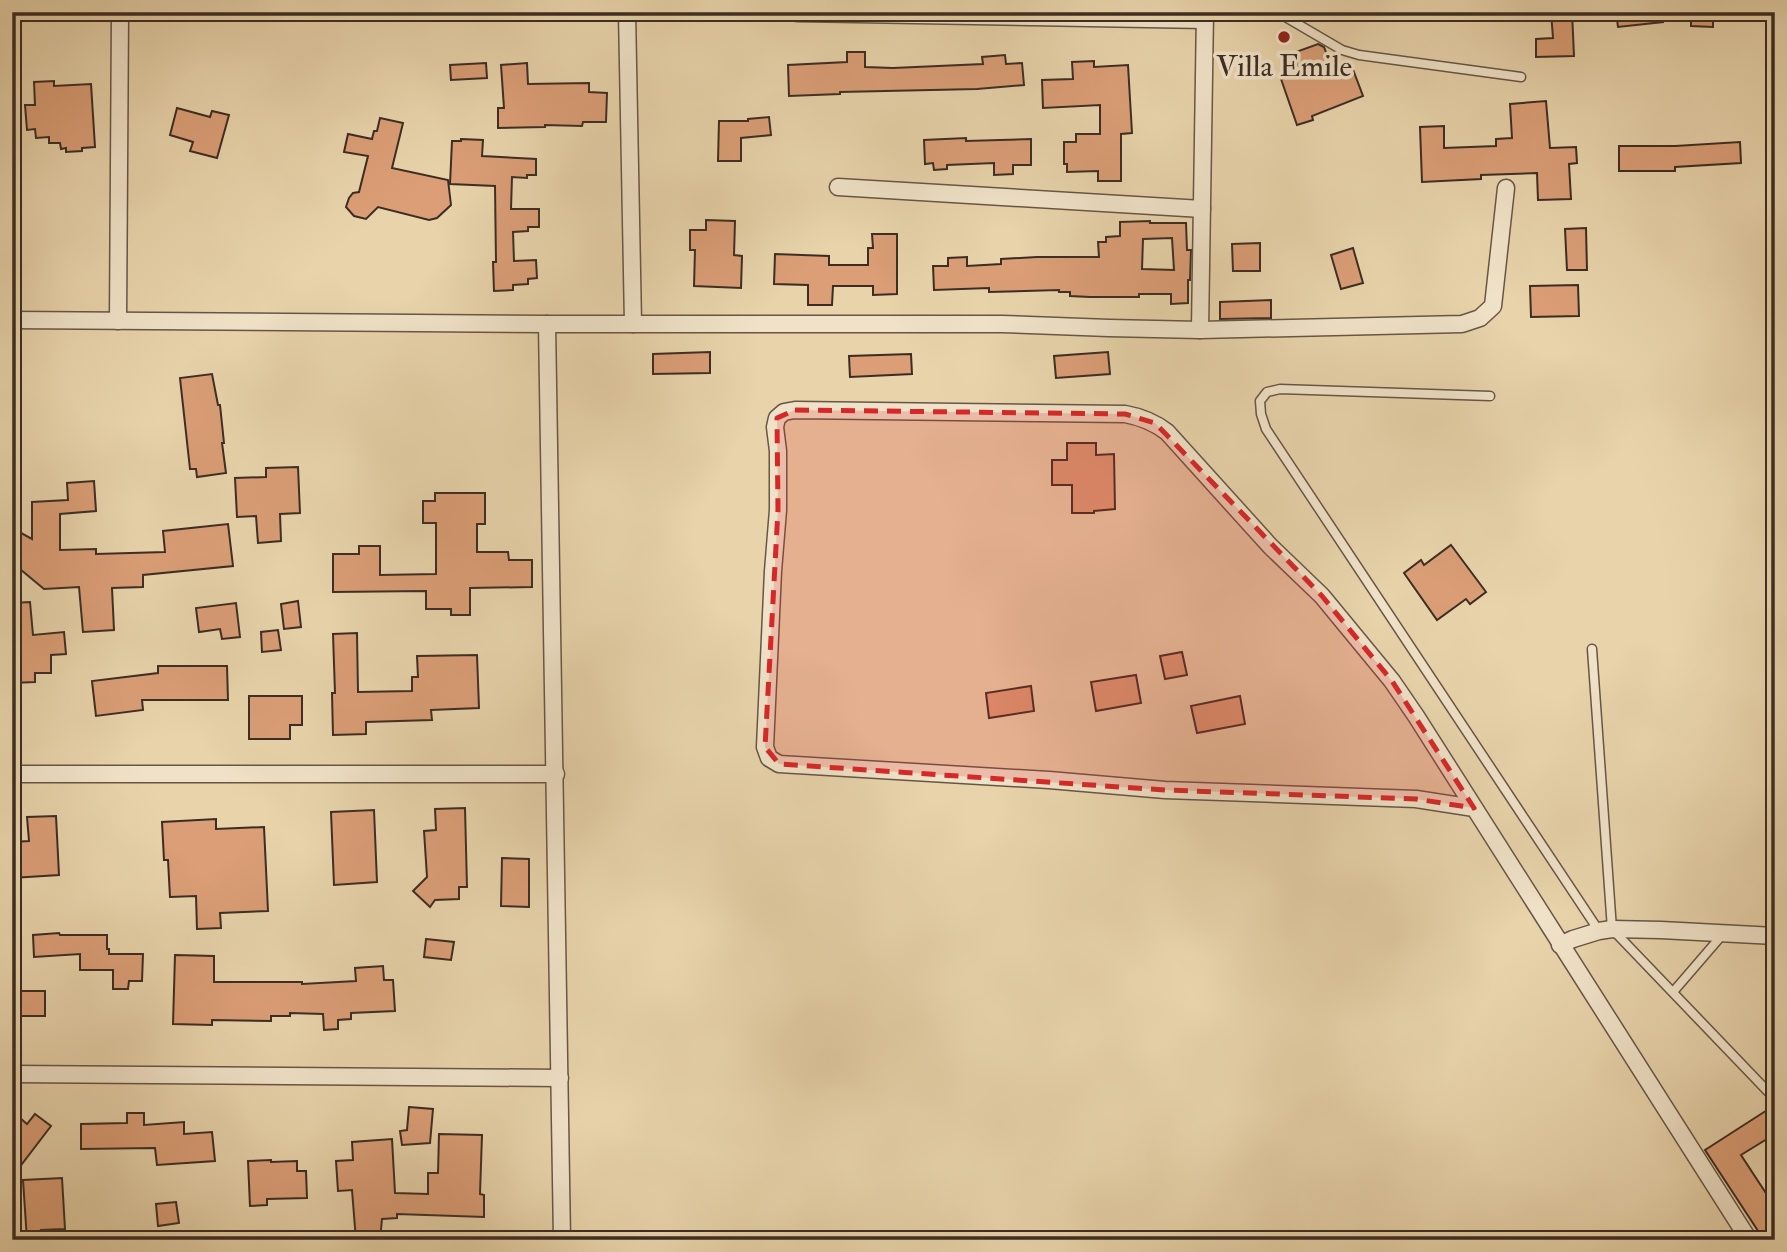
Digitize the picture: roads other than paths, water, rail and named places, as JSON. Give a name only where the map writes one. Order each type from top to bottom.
[{"type":"street","points":[[118,321],[120,12]]},
{"type":"street","points":[[627,12],[633,324]]},
{"type":"street","points":[[797,13],[1205,16],[1200,330]]},
{"type":"street","points":[[838,187],[1202,209]]},
{"type":"street","points":[[12,320],[1002,324],[1200,330],[1462,324],[1480,318],[1493,306],[1506,188]]},
{"type":"street","points":[[547,324],[562,1240]]},
{"type":"street","points":[[1474,808],[1416,799],[1166,790],[1049,779],[779,764],[769,758],[765,747],[778,500],[775,428],[777,418],[784,412],[795,410],[1125,415],[1141,417],[1167,432],[1270,546],[1322,596],[1392,681],[1416,716],[1749,1240]]},
{"type":"street","points":[[12,774],[556,774]]},
{"type":"street","points":[[1560,945],[1605,930],[1775,936]]},
{"type":"street","points":[[12,1074],[560,1078]]},
{"type":"lane","points":[[1277,12],[1342,50],[1359,55],[1521,77]]},
{"type":"lane","points":[[1490,396],[1280,388],[1267,392],[1260,401],[1266,429],[1605,930],[1673,992],[1775,1099]]},
{"type":"lane","points":[[1592,649],[1605,930]]},
{"type":"lane","points":[[1673,992],[1723,934]]},
{"type":"place","name":"Villa Emile","points":[[1284,37]]}]
